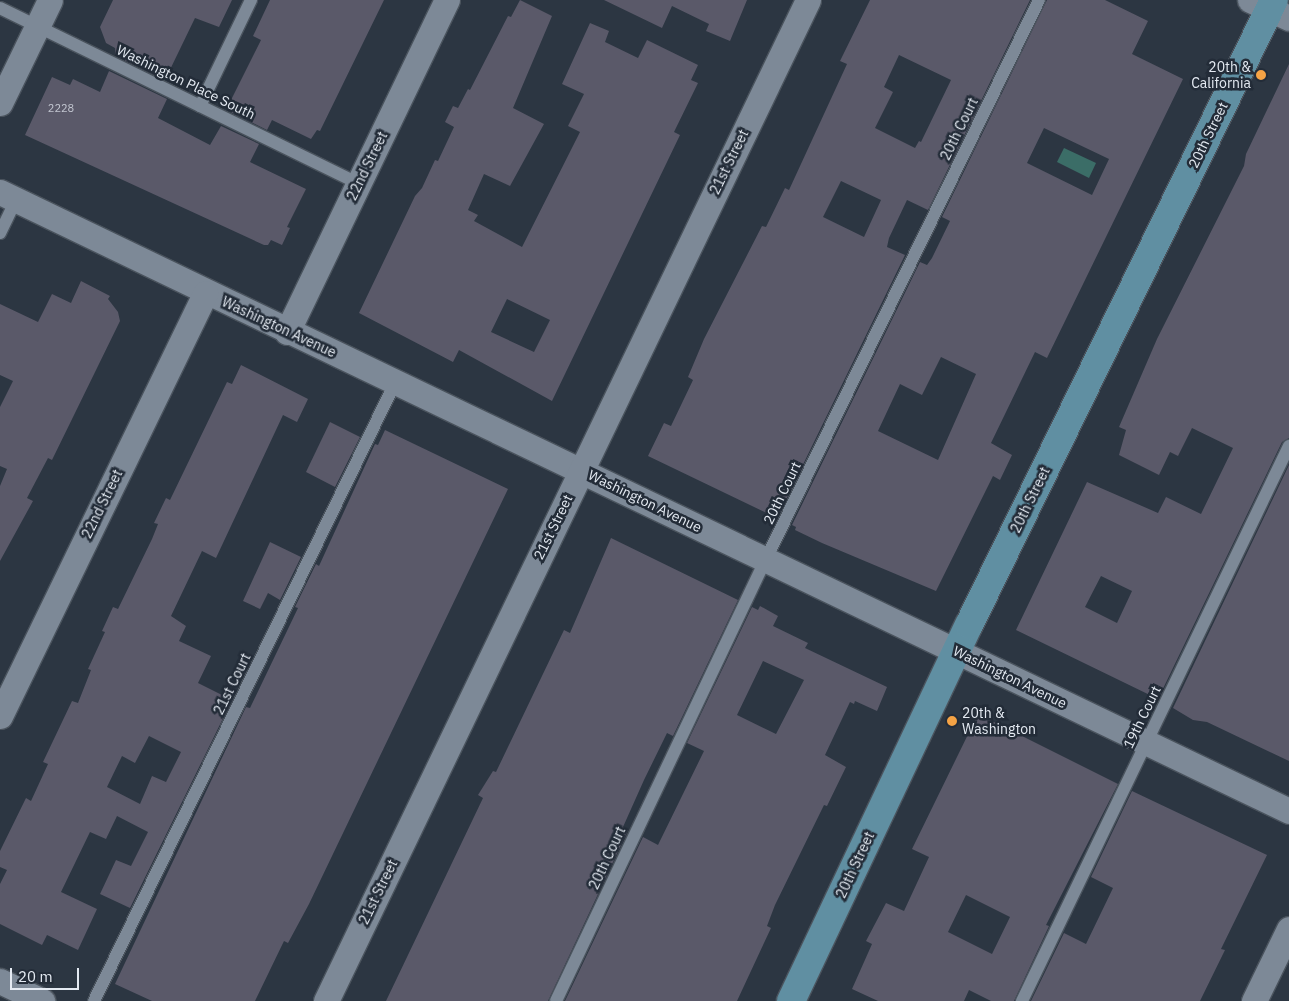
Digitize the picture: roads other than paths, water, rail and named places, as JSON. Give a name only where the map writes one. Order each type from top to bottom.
[{"type":"street","points":[[0,104],[50,0]]},
{"type":"street","name":"22nd Street","points":[[287,332],[447,0]]},
{"type":"street","name":"21st Street","points":[[326,1001],[580,470],[808,0]]},
{"type":"street","name":"20th Street","points":[[791,1001],[957,652],[1271,7]]},
{"type":"street","name":"Washington Avenue","points":[[8,196],[287,332],[396,381],[1289,811]]},
{"type":"street","name":"22nd Street","points":[[0,716],[206,293]]},
{"type":"street","points":[[1254,1001],[1289,929]]},
{"type":"street","points":[[0,981],[42,1001]]},
{"type":"lane","points":[[200,106],[251,0]]},
{"type":"lane","name":"20th Court","points":[[556,1001],[766,559],[1039,0]]},
{"type":"lane","name":"Washington Place South","points":[[0,8],[359,184]]},
{"type":"lane","points":[[0,233],[8,196]]},
{"type":"lane","name":"21st Court","points":[[94,1001],[396,381]]},
{"type":"lane","name":"19th Court","points":[[1022,1001],[1289,446]]},
{"type":"place","name":"20th & California","points":[[1261,75]]},
{"type":"place","name":"20th & Washington","points":[[952,721]]}]
